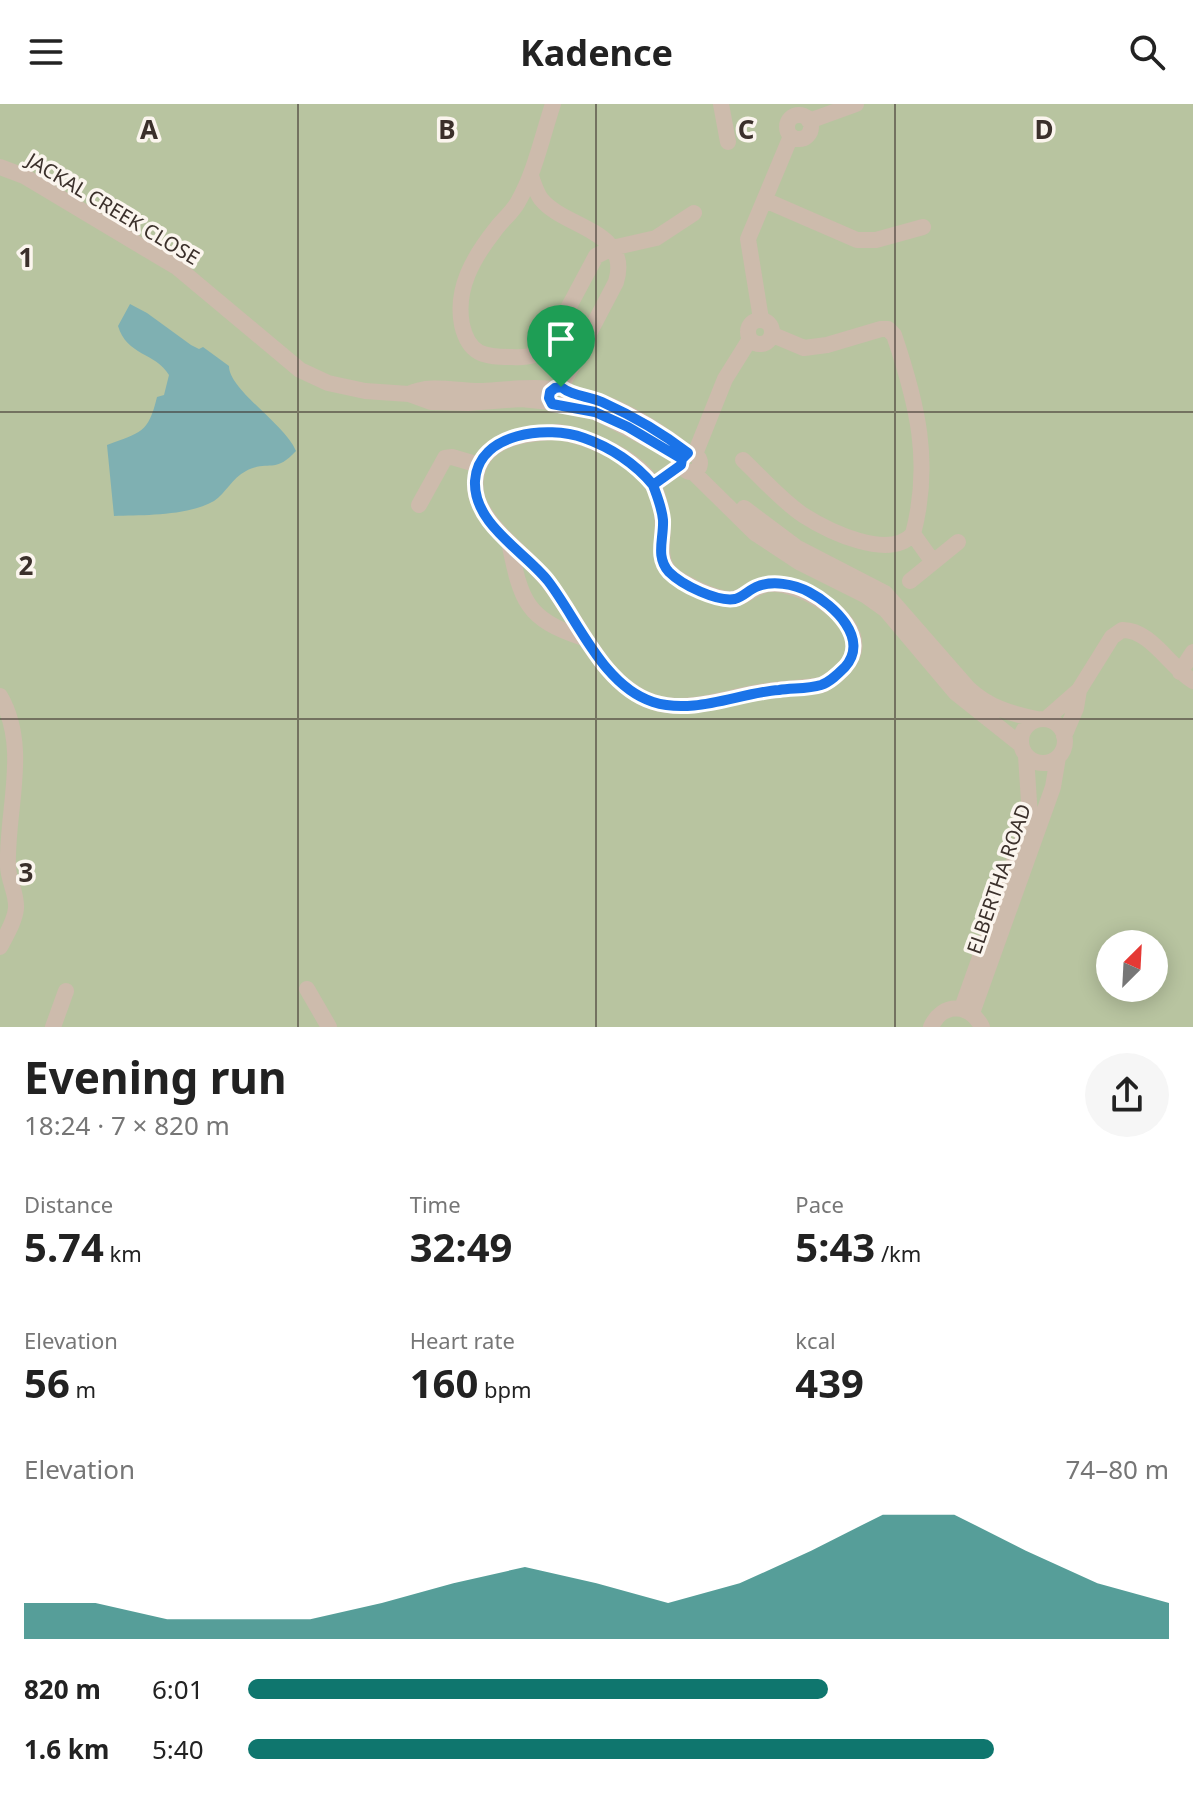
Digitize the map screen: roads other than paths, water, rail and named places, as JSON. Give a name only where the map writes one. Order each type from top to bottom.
[{"type":"street","points":[[553,104],[531,176],[515,209],[480,250],[462,288],[460,307],[468,344],[480,353],[515,357],[542,352],[593,260],[600,253],[656,238],[694,213]]},
{"type":"street","points":[[721,104],[728,142]]},
{"type":"street","points":[[773,335],[771,325],[761,319],[748,243],[791,136],[799,139],[808,135],[809,121],[856,104]]},
{"type":"street","name":"JACKAL CREEK CLOSE","points":[[0,167],[24,176],[163,258],[300,370],[317,380],[365,391],[409,394],[431,402],[468,403],[558,395],[611,418],[690,461],[774,532],[818,559],[885,593],[983,701],[1006,712],[1041,719]]},
{"type":"street","points":[[531,176],[541,199],[589,229],[612,248],[618,263],[616,282],[558,395]]},
{"type":"street","points":[[765,200],[857,240],[876,240],[923,227]]},
{"type":"street","points":[[515,209],[551,207]]},
{"type":"street","points":[[761,319],[751,324],[748,331],[750,339],[754,343],[765,344],[773,335]]},
{"type":"street","points":[[743,460],[802,514],[832,530],[882,546],[899,544],[913,534],[919,503],[922,444],[919,419],[894,335],[888,329],[881,329],[827,345],[804,348],[773,335]]},
{"type":"street","points":[[653,485],[690,461],[725,379],[750,339]]},
{"type":"street","points":[[558,432],[584,437],[611,450],[653,485],[663,522],[662,560],[674,576],[727,599],[739,598],[765,584],[788,585],[810,592],[847,625],[854,639],[853,654],[843,669],[822,685],[674,705],[658,703],[633,693],[584,638],[548,581],[490,522],[478,502],[475,483],[479,465],[492,448],[503,441],[531,434],[558,432]]},
{"type":"street","points":[[419,505],[445,458],[479,465]]},
{"type":"street","name":"JACKAL CREEK CLOSE","points":[[690,461],[755,533],[799,562],[865,595],[886,610],[956,693],[1023,750]]},
{"type":"street","points":[[913,534],[933,562]]},
{"type":"street","points":[[509,542],[518,587],[532,610],[555,626],[584,638]]},
{"type":"street","points":[[910,581],[958,542]]},
{"type":"street","points":[[1079,690],[1041,719],[1026,726],[1023,750],[1038,763],[1052,761],[1063,751],[1064,736],[1079,690],[1112,637],[1122,630],[1138,633],[1186,676],[1193,652]]},
{"type":"street","points":[[0,696],[9,714],[14,745],[8,870],[16,907],[0,947]]},
{"type":"street","points":[[1041,719],[1058,725],[1064,736]]},
{"type":"street","name":"ELBERTHA ROAD","points":[[972,1016],[1030,817],[1023,750]]},
{"type":"street","name":"ELBERTHA ROAD","points":[[972,1016],[1053,787],[1058,757]]},
{"type":"street","points":[[307,989],[329,1027]]},
{"type":"street","points":[[53,1027],[66,991]]},
{"type":"street","points":[[931,1027],[944,1011],[972,1016]]},
{"type":"water","points":[[130,304],[229,366],[238,385],[290,440],[296,451],[277,465],[246,471],[218,498],[203,506],[165,514],[114,516],[107,445],[135,434],[146,425],[157,397],[164,395],[169,375],[122,336],[118,326]]}]
